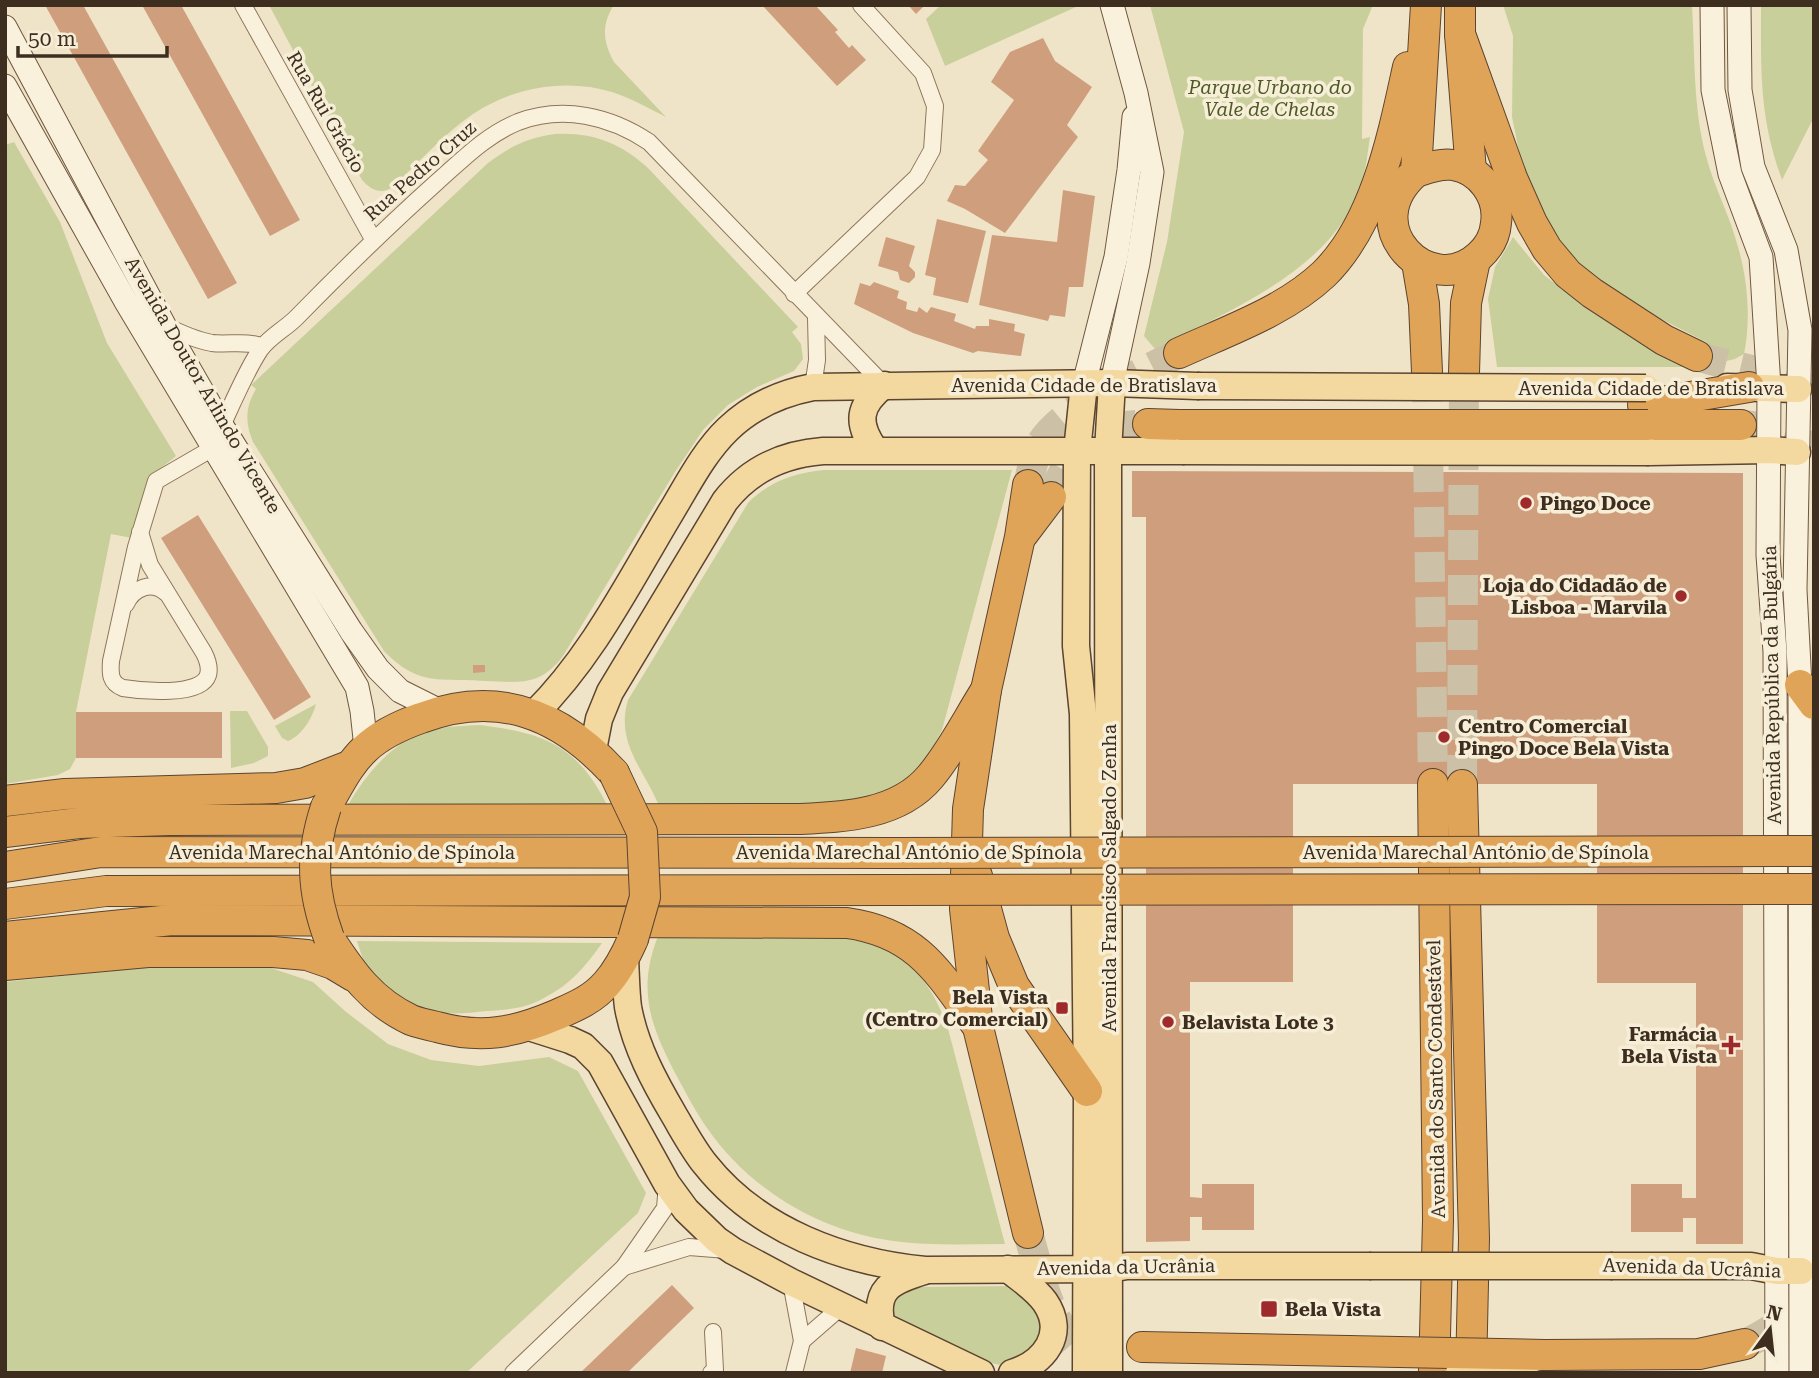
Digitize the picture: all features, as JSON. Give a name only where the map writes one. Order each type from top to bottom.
[{"type":"highway","points":[[1179,353],[1271,310],[1299,293],[1325,273],[1348,243],[1381,173],[1421,5]]},
{"type":"highway","points":[[1416,172],[1426,5]]},
{"type":"highway","points":[[1460,19],[1471,171]]},
{"type":"highway","points":[[1460,19],[1512,178],[1547,249],[1568,274],[1592,293],[1664,340],[1697,356]]},
{"type":"highway","points":[[1434,165],[1453,165],[1471,171],[1485,182],[1494,198],[1497,215],[1495,232],[1488,248],[1475,260],[1461,267],[1431,268],[1417,262],[1405,252],[1392,225],[1396,195],[1416,172],[1434,165]]},
{"type":"highway","points":[[1464,373],[1466,303],[1475,260]]},
{"type":"highway","points":[[1417,262],[1424,304],[1427,372]]},
{"type":"highway","points":[[1647,417],[1759,387]]},
{"type":"highway","points":[[1148,424],[1181,438],[1291,407],[1647,417],[1741,425]]},
{"type":"highway","points":[[1028,1233],[978,1027],[965,909],[968,809],[986,690],[1020,537],[1039,491]]},
{"type":"highway","points":[[5,832],[69,823],[169,820],[785,819],[859,815],[908,796],[928,779],[986,690]]},
{"type":"highway","points":[[5,801],[65,793],[276,788],[305,783],[357,757],[397,727],[440,711],[458,706],[496,706],[534,714],[565,729],[593,750],[614,773],[642,832],[645,897],[629,949],[605,985],[583,1003],[528,1027],[500,1034],[457,1033],[411,1020],[370,993],[355,978],[329,938],[320,915],[314,883],[315,851],[326,807],[357,757]]},
{"type":"highway","name":"Avenida do Santo Condestável","points":[[1434,1373],[1448,785],[1474,1238],[1471,1373]]},
{"type":"highway","points":[[968,809],[981,893],[1002,960],[1027,1007],[1087,1091]]},
{"type":"highway","name":"Avenida Marechal António de Spínola","points":[[5,867],[100,852],[1814,851]]},
{"type":"highway","name":"Avenida Marechal António de Spínola","points":[[5,904],[106,891],[1814,889]]},
{"type":"highway","points":[[5,937],[172,920],[847,923],[888,933],[921,955],[935,968],[978,1027]]},
{"type":"highway","points":[[5,965],[148,952],[273,952],[307,955],[333,964],[355,978]]},
{"type":"highway","points":[[1142,1346],[1608,1355],[1699,1354],[1745,1344]]},
{"type":"main road","name":"Avenida Cidade de Bratislava","points":[[534,714],[557,692],[593,643],[717,441],[739,419],[765,403],[795,390],[813,387],[1112,383],[1197,386],[1647,417],[1769,450],[1797,452]]},
{"type":"main road","name":"Avenida Francisco Salgado Zenha","points":[[1086,1373],[1098,1269],[1108,451],[1112,383]]},
{"type":"main road","name":"Avenida Francisco Salgado Zenha","points":[[1084,384],[1077,451],[1076,646],[1083,714],[1087,1091],[1098,1269],[1109,1373]]},
{"type":"main road","points":[[875,450],[864,434],[862,415],[869,397],[884,386]]},
{"type":"main road","name":"Avenida Cidade de Bratislava","points":[[1759,387],[1798,389]]},
{"type":"main road","name":"Avenida Cidade de Bratislava","points":[[593,750],[598,719],[610,692],[734,490],[756,471],[786,457],[823,451],[875,450],[1108,451],[1181,438],[1647,417]]},
{"type":"main road","name":"Avenida da Ucrânia","points":[[629,949],[628,1007],[641,1052],[692,1146],[721,1182],[758,1213],[805,1239],[866,1260],[925,1270],[1098,1269],[1127,1266],[1751,1266],[1789,1271]]},
{"type":"main road","points":[[528,1027],[583,1046],[600,1063],[667,1185],[704,1229],[733,1251],[792,1282],[981,1373]]},
{"type":"main road","points":[[1007,1269],[1043,1300],[1053,1321],[1051,1339],[1042,1357],[1026,1368],[1012,1373]]},
{"type":"main road","points":[[882,1327],[879,1309],[886,1288],[925,1270]]},
{"type":"main road","points":[[1458,1373],[1501,1369],[1545,1355]]},
{"type":"street","name":"Rua Rui Grácio","points":[[243,5],[373,239]]},
{"type":"street","points":[[794,293],[917,177],[932,150],[936,106],[923,73],[861,5]]},
{"type":"street","points":[[1112,5],[1136,93],[1152,172],[1138,263],[1112,383]]},
{"type":"street","name":"Avenida República da Bulgária","points":[[1712,5],[1713,90],[1730,174],[1761,257],[1759,387],[1769,450],[1768,555],[1775,652],[1789,1271],[1801,1373]]},
{"type":"street","name":"Avenida República da Bulgária","points":[[1739,5],[1740,90],[1753,167],[1787,250],[1800,330],[1795,590],[1807,695],[1789,1271],[1777,1373]]},
{"type":"street","name":"Avenida Doutor Arlindo Vicente","points":[[5,27],[164,325],[222,426],[378,669],[400,691],[440,711]]},
{"type":"street","name":"Avenida Doutor Arlindo Vicente","points":[[5,86],[125,300],[357,687],[362,711],[357,757]]},
{"type":"street","points":[[1084,384],[1116,257],[1129,170],[1136,93]]},
{"type":"street","name":"Rua Pedro Cruz","points":[[222,426],[262,347],[291,324],[373,239],[476,148],[504,128],[536,117],[562,114],[587,115],[620,125],[649,142],[884,386]]},
{"type":"street","points":[[813,387],[817,360],[816,318]]},
{"type":"street","points":[[164,325],[208,342],[232,345],[255,343],[262,347]]},
{"type":"street","points":[[141,532],[150,565],[208,663],[208,675],[203,682],[188,690],[134,690],[116,685],[110,671],[111,661],[141,532],[156,481],[213,448]]},
{"type":"street","points":[[122,612],[129,597],[139,589],[155,586],[168,595]]},
{"type":"street","points":[[513,1373],[624,1267],[665,1208],[667,1185]]},
{"type":"street","points":[[624,1267],[689,1247],[715,1247],[733,1251]]},
{"type":"street","points":[[792,1282],[802,1341],[794,1373]]},
{"type":"street","points":[[802,1341],[841,1307]]},
{"type":"street","points":[[711,1373],[715,1370],[713,1332]]},
{"type":"green space","points":[[269,5],[614,5],[605,27],[610,55],[666,117],[626,97],[594,88],[558,86],[522,91],[473,114],[442,139],[393,187],[384,191],[376,190],[362,180]]},
{"type":"green space","points":[[941,5],[1076,7],[945,66],[926,19]]},
{"type":"green space","name":"Parque Urbano do Vale de Chelas","points":[[1150,5],[1373,5],[1363,29],[1362,139],[1370,137],[1364,174],[1352,207],[1333,235],[1308,260],[1280,281],[1249,301],[1155,349],[1144,336],[1167,242],[1184,132]]},
{"type":"green space","points":[[1503,5],[1692,5],[1697,100],[1702,138],[1709,168],[1735,235],[1744,273],[1748,314],[1744,354],[1735,359],[1700,367],[1497,367],[1488,299],[1495,267],[1513,237],[1544,275],[1585,307],[1632,338],[1693,364],[1706,342],[1616,296],[1561,250],[1527,190],[1512,117],[1513,36]]},
{"type":"green space","points":[[1761,5],[1814,5],[1814,117],[1782,180],[1765,114]]},
{"type":"green space","points":[[555,134],[581,135],[605,141],[627,152],[648,168],[798,327],[792,332],[801,344],[803,359],[794,371],[757,387],[728,405],[703,430],[563,656],[546,673],[519,682],[442,680],[419,676],[397,663],[384,651],[253,442],[247,415],[256,389],[251,385],[488,163],[520,144]]},
{"type":"green space","points":[[14,142],[60,222],[107,343],[176,456],[151,476],[132,538],[111,534],[76,712],[76,758],[70,769],[58,775],[5,784],[5,145]]},
{"type":"green space","points":[[824,470],[1012,470],[942,730],[927,756],[910,775],[892,788],[872,797],[827,805],[659,806],[628,743],[625,715],[628,700],[748,503],[783,479]]},
{"type":"green space","points":[[316,704],[302,731],[288,741],[282,738],[275,726]]},
{"type":"green space","points":[[230,711],[247,711],[268,747],[268,756],[254,763],[231,768]]},
{"type":"green space","points":[[480,725],[523,732],[571,755],[584,768],[607,805],[348,805],[379,763],[409,739],[435,729]]},
{"type":"green space","points":[[658,936],[831,937],[886,950],[910,966],[929,989],[947,1025],[1005,1244],[921,1244],[865,1236],[839,1228],[788,1204],[743,1170],[724,1150],[690,1101],[659,1039],[649,1006],[648,990],[648,973]]},
{"type":"green space","points":[[357,941],[602,943],[570,981],[537,1001],[509,1009],[450,1013],[419,1007],[392,991],[369,969]]},
{"type":"green space","points":[[135,968],[271,968],[313,982],[388,1044],[431,1060],[479,1066],[549,1057],[578,1071],[646,1193],[638,1213],[466,1373],[5,1373],[5,982]]},
{"type":"green space","points":[[1013,1286],[1044,1313],[1040,1346],[1009,1365],[985,1361],[892,1316],[891,1296],[906,1287]]},
{"type":"building","points":[[45,5],[83,5],[237,283],[208,299]]},
{"type":"building","points":[[142,5],[181,5],[300,220],[270,236]]},
{"type":"building","points":[[762,5],[815,5],[838,30],[835,32],[849,48],[852,45],[866,60],[837,86]]},
{"type":"building","points":[[908,5],[925,5],[916,14]]},
{"type":"building","points":[[1043,38],[1055,61],[1092,87],[1067,125],[1078,137],[1005,233],[947,201],[955,185],[965,186],[988,160],[978,151],[1014,100],[991,82],[1010,52]]},
{"type":"building","points":[[1063,190],[1095,196],[1083,287],[1069,287],[1065,317],[1050,315],[1048,321],[979,305],[992,235],[1057,242]]},
{"type":"building","points":[[937,219],[986,231],[968,303],[933,295],[936,278],[925,275]]},
{"type":"building","points":[[886,237],[915,246],[909,266],[915,272],[915,277],[909,283],[900,280],[898,272],[878,266]]},
{"type":"building","points":[[874,282],[899,291],[897,298],[907,302],[906,309],[917,312],[919,307],[927,313],[931,307],[956,314],[954,321],[975,329],[976,326],[989,326],[989,319],[1015,324],[1014,331],[1025,334],[1021,356],[978,351],[973,353],[913,333],[854,304],[860,283],[870,286]]},
{"type":"building","name":"Centro Comercial Pingo Doce Bela Vista","points":[[1132,471],[1743,473],[1743,1244],[1696,1244],[1696,1218],[1683,1218],[1683,1232],[1631,1232],[1631,1184],[1682,1184],[1682,1198],[1696,1198],[1696,983],[1597,983],[1597,784],[1293,784],[1293,982],[1190,982],[1190,1197],[1202,1198],[1202,1184],[1254,1184],[1254,1230],[1202,1230],[1202,1217],[1190,1217],[1190,1241],[1146,1242],[1146,517],[1132,517]]},
{"type":"building","points":[[198,515],[311,697],[274,720],[161,538]]},
{"type":"building","points":[[473,665],[485,665],[485,672],[473,673]]},
{"type":"building","points":[[76,712],[222,712],[222,758],[76,758]]},
{"type":"building","points":[[672,1285],[694,1308],[627,1373],[580,1373]]},
{"type":"building","points":[[856,1348],[886,1356],[882,1373],[850,1373]]},
{"type":"tunnel","points":[[1028,485],[1038,449],[1062,420],[1101,394],[1179,353]]},
{"type":"tunnel","points":[[1697,356],[1772,375],[1814,391]]},
{"type":"tunnel","points":[[1427,372],[1433,784]]},
{"type":"tunnel","points":[[1462,785],[1464,373]]},
{"type":"tunnel","points":[[1051,497],[1070,460],[1091,437],[1111,428],[1148,424]]},
{"type":"tunnel","points":[[1741,425],[1790,435],[1814,453]]},
{"type":"tunnel","points":[[1028,1233],[1045,1291],[1061,1328],[1087,1357],[1105,1367]]},
{"type":"tunnel","points":[[1745,1344],[1782,1322],[1814,1293]]},
{"type":"place","name":"Pingo Doce","points":[[1526,503]]},
{"type":"place","name":"Loja do Cidadão de Lisboa - Marvila","points":[[1681,596]]},
{"type":"place","name":"Centro Comercial Pingo Doce Bela Vista","points":[[1444,737]]},
{"type":"place","name":"Bela Vista (Centro Comercial)","points":[[1062,1008]]},
{"type":"place","name":"Belavista Lote 3","points":[[1168,1022]]},
{"type":"place","name":"Farmácia Bela Vista","points":[[1731,1045]]},
{"type":"place","name":"Bela Vista","points":[[1269,1309]]}]
